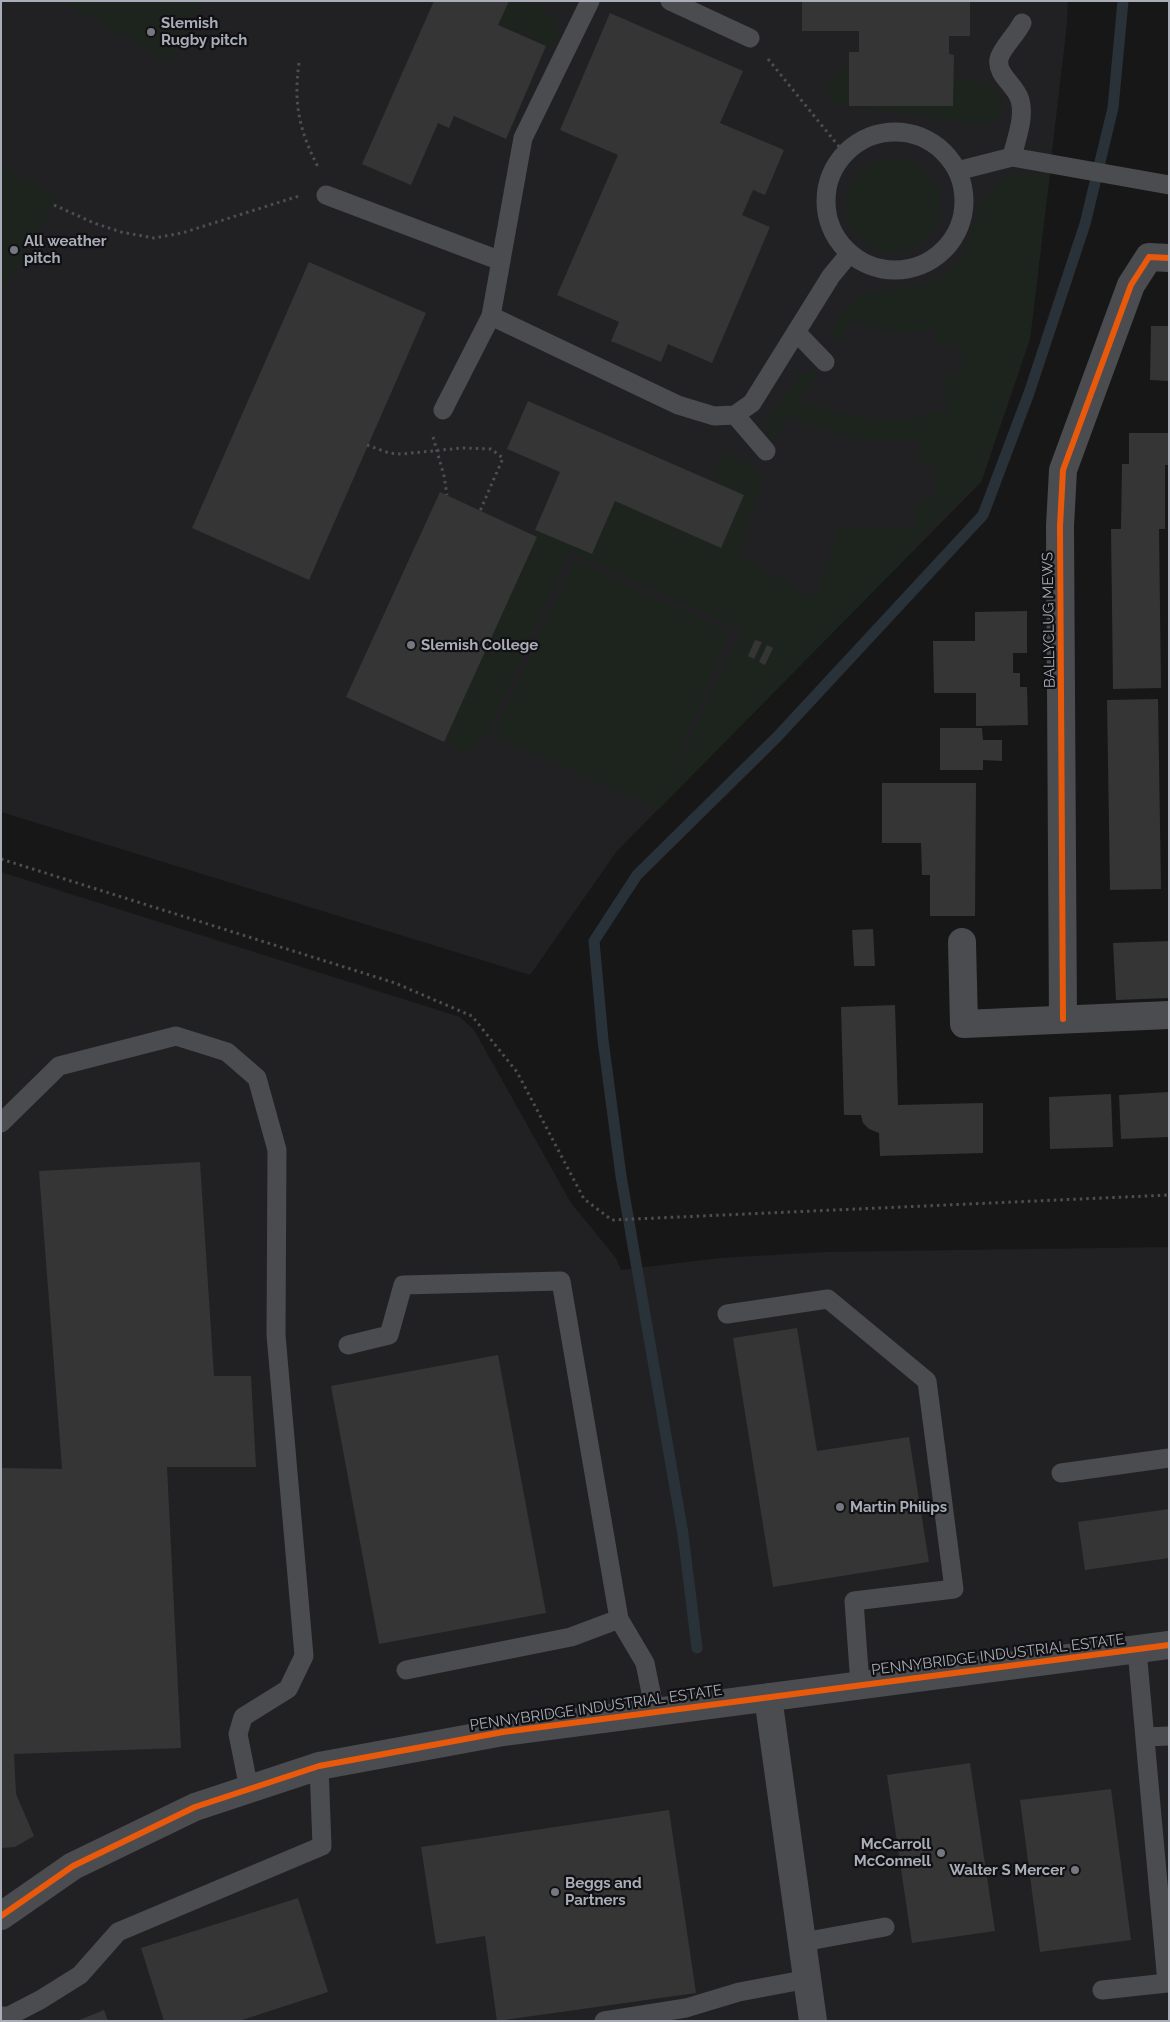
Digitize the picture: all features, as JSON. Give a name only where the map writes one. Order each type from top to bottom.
[{"type":"street","name":"BALLYCLUG MEWS","points":[[1063,1019],[1060,526],[1063,470],[1131,285],[1149,257],[1169,258]]},
{"type":"street","points":[[962,942],[964,1024],[1169,1015]]},
{"type":"street","name":"PENNYBRIDGE INDUSTRIAL ESTATE","points":[[1,1916],[73,1866],[195,1807],[319,1766],[503,1732],[1169,1645]]},
{"type":"street","points":[[768,1696],[813,2021]]},
{"type":"lane","points":[[443,410],[492,316],[523,138],[590,1]]},
{"type":"lane","points":[[670,1],[750,38]]},
{"type":"lane","points":[[1012,157],[1022,111],[1017,94],[1001,72],[999,61],[1002,51],[1016,36],[1022,23]]},
{"type":"lane","points":[[883,133],[906,133],[927,140],[944,153],[957,171],[964,194],[963,218],[953,239],[937,257],[916,268],[893,271],[870,266],[850,253],[836,236],[827,216],[827,193],[833,172],[845,154],[863,140],[883,133]]},
{"type":"lane","points":[[957,171],[1012,157],[1169,184]]},
{"type":"lane","points":[[326,195],[501,261]]},
{"type":"lane","points":[[492,316],[678,405],[714,416],[735,415],[752,403],[831,276],[850,253]]},
{"type":"lane","points":[[796,332],[825,362]]},
{"type":"lane","points":[[735,415],[766,451]]},
{"type":"lane","points":[[1,1123],[59,1066],[176,1036],[227,1052],[258,1078],[277,1150],[276,1336],[304,1656],[288,1688],[243,1716],[238,1734],[249,1789]]},
{"type":"lane","points":[[348,1346],[389,1335],[403,1285],[561,1281],[619,1619],[645,1663],[655,1712]]},
{"type":"lane","points":[[727,1314],[828,1299],[927,1381],[954,1589],[854,1601],[860,1685]]},
{"type":"lane","points":[[1061,1472],[1169,1458]]},
{"type":"lane","points":[[406,1670],[571,1638],[619,1619]]},
{"type":"lane","points":[[1102,1990],[1168,1983],[1138,1650]]},
{"type":"lane","points":[[1146,1737],[1169,1736]]},
{"type":"lane","points":[[1,2016],[10,2016],[80,1975],[118,1932],[322,1846],[319,1766]]},
{"type":"lane","points":[[803,1942],[885,1927]]},
{"type":"lane","points":[[604,2021],[686,2008],[739,1992],[808,1979]]},
{"type":"path","points":[[750,38],[845,154]]},
{"type":"path","points":[[54,205],[94,223],[121,232],[154,238],[182,233],[312,193],[326,195],[328,184],[305,142],[298,116],[296,86],[299,63]]},
{"type":"path","points":[[443,410],[431,431],[438,450],[446,495]]},
{"type":"path","points":[[367,445],[389,453],[402,454],[462,448],[491,449],[503,458],[480,511]]},
{"type":"path","points":[[1,859],[395,983],[472,1016],[517,1072],[584,1199],[612,1220],[1169,1195]]},
{"type":"shaded area","name":"Slemish College","points":[[1,1],[1068,1],[1067,24],[1030,339],[981,482],[617,851],[530,975],[1,812]]},
{"type":"shaded area","name":"Slemish Rugby pitch","points":[[62,1],[202,1],[170,62]]},
{"type":"shaded area","points":[[509,1],[529,2],[550,13],[559,25],[560,32],[553,46],[546,46],[500,22]]},
{"type":"shaded area","points":[[849,63],[849,106],[828,103],[829,95],[824,86]]},
{"type":"shaded area","points":[[953,78],[983,82],[992,86],[1000,95],[1002,106],[993,120],[987,123],[971,123],[849,106],[953,106]]},
{"type":"shaded area","points":[[893,158],[911,161],[926,172],[937,187],[940,205],[937,223],[926,238],[911,249],[893,252],[875,249],[860,238],[849,223],[846,205],[849,187],[860,172],[875,161]]},
{"type":"shaded area","name":"All weather pitch","points":[[1,164],[58,198],[1,295]]},
{"type":"shaded area","points":[[1027,173],[1050,174],[1030,339],[981,482],[659,809],[494,736],[574,560],[729,632],[663,796],[742,630],[569,551],[486,738],[463,754],[444,742],[535,530],[592,554],[615,501],[721,548],[712,481],[725,452],[754,468],[758,473],[761,487],[737,555],[816,598],[838,528],[916,528],[917,501],[936,497],[936,465],[919,464],[917,439],[878,441],[855,438],[822,429],[789,416],[773,440],[769,435],[765,422],[799,376],[809,370],[817,372],[800,398],[840,413],[870,418],[900,419],[914,418],[948,409],[942,379],[964,369],[957,341],[939,347],[933,329],[912,332],[892,331],[873,327],[853,319],[837,343],[832,335],[832,330],[848,307],[860,298],[883,290],[922,285],[937,279],[952,269],[962,256],[984,199],[993,187],[1007,177]]},
{"type":"shaded area","points":[[1,872],[460,1017],[474,1030],[571,1203],[616,1258],[621,1270],[720,1258],[825,1252],[1169,1247],[1169,2021],[1,2021]]},
{"type":"building","points":[[434,1],[509,1],[498,25],[546,46],[506,139],[454,116],[449,128],[438,123],[411,185],[362,164]]},
{"type":"building","points":[[802,1],[970,1],[970,36],[949,36],[949,54],[954,55],[953,106],[849,106],[849,52],[859,52],[859,31],[802,31]]},
{"type":"building","points":[[610,13],[743,71],[720,123],[784,150],[765,195],[753,190],[742,215],[770,227],[712,363],[668,344],[661,362],[611,341],[619,322],[557,295],[618,155],[560,130]]},
{"type":"building","points":[[309,262],[426,313],[309,580],[192,528]]},
{"type":"building","points":[[1151,326],[1169,326],[1169,381],[1150,380]]},
{"type":"building","points":[[528,401],[744,495],[721,548],[615,501],[592,554],[535,530],[560,472],[507,449]]},
{"type":"building","points":[[1129,433],[1169,433],[1169,465],[1165,465],[1165,529],[1159,529],[1161,688],[1113,689],[1111,529],[1121,529],[1122,464],[1129,464]]},
{"type":"building","points":[[440,492],[537,537],[444,742],[346,697]]},
{"type":"building","points":[[1027,611],[1027,653],[1013,653],[1013,673],[1020,673],[1020,687],[1027,687],[1028,725],[976,726],[976,693],[934,693],[933,641],[975,641],[975,612]]},
{"type":"building","points":[[755,640],[762,642],[754,659],[748,656]]},
{"type":"building","points":[[767,645],[773,648],[765,665],[759,662]]},
{"type":"building","points":[[1158,699],[1161,889],[1110,890],[1107,700]]},
{"type":"building","points":[[940,728],[982,728],[983,740],[1002,740],[1002,761],[983,760],[983,770],[940,770]]},
{"type":"building","points":[[882,783],[976,783],[975,916],[930,916],[930,875],[922,875],[921,843],[882,843]]},
{"type":"building","points":[[873,929],[875,966],[854,966],[852,930]]},
{"type":"building","points":[[1169,941],[1169,998],[1116,1000],[1113,943]]},
{"type":"building","points":[[895,1005],[898,1105],[983,1103],[983,1153],[880,1156],[879,1133],[869,1129],[863,1123],[861,1115],[844,1115],[841,1007]]},
{"type":"building","points":[[1169,1092],[1169,1137],[1121,1139],[1119,1095]]},
{"type":"building","points":[[1111,1094],[1113,1147],[1050,1149],[1049,1097]]},
{"type":"building","points":[[200,1162],[214,1376],[251,1376],[256,1467],[167,1467],[181,1748],[14,1754],[16,1794],[34,1836],[15,1847],[1,1848],[1,1468],[62,1469],[39,1171]]},
{"type":"building","name":"Martin Philips","points":[[797,1328],[817,1451],[909,1437],[929,1562],[773,1587],[733,1338]]},
{"type":"building","points":[[498,1355],[546,1613],[379,1644],[331,1386]]},
{"type":"building","points":[[1169,1509],[1169,1558],[1085,1570],[1078,1522]]},
{"type":"building","name":"McCarroll McConnell","points":[[970,1763],[995,1931],[912,1943],[887,1775]]},
{"type":"building","name":"Walter S Mercer","points":[[1111,1789],[1131,1940],[1040,1952],[1020,1800]]},
{"type":"building","name":"Beggs and Partners","points":[[669,1810],[696,1993],[497,2021],[485,1936],[436,1944],[421,1847]]},
{"type":"building","points":[[298,1898],[328,1992],[239,2021],[164,2021],[141,1948]]},
{"type":"building","points":[[104,2010],[108,2021],[77,2021]]},
{"type":"waterway","points":[[697,1648],[683,1534],[621,1176],[603,1040],[594,941],[637,875],[777,737],[983,515],[1029,393],[1085,224],[1113,108],[1123,1]]},
{"type":"cycle path","points":[[1063,1019],[1060,526],[1063,470],[1131,285],[1149,257],[1169,258]]},
{"type":"cycle path","points":[[1,1916],[73,1866],[195,1807],[319,1766],[503,1732],[1169,1645]]},
{"type":"place","name":"Slemish Rugby pitch","points":[[151,32]]},
{"type":"place","name":"All weather pitch","points":[[14,250]]},
{"type":"place","name":"Slemish College","points":[[411,645]]},
{"type":"place","name":"Martin Philips","points":[[840,1507]]},
{"type":"place","name":"McCarroll McConnell","points":[[941,1853]]},
{"type":"place","name":"Walter S Mercer","points":[[1075,1870]]},
{"type":"place","name":"Beggs and Partners","points":[[555,1892]]}]
